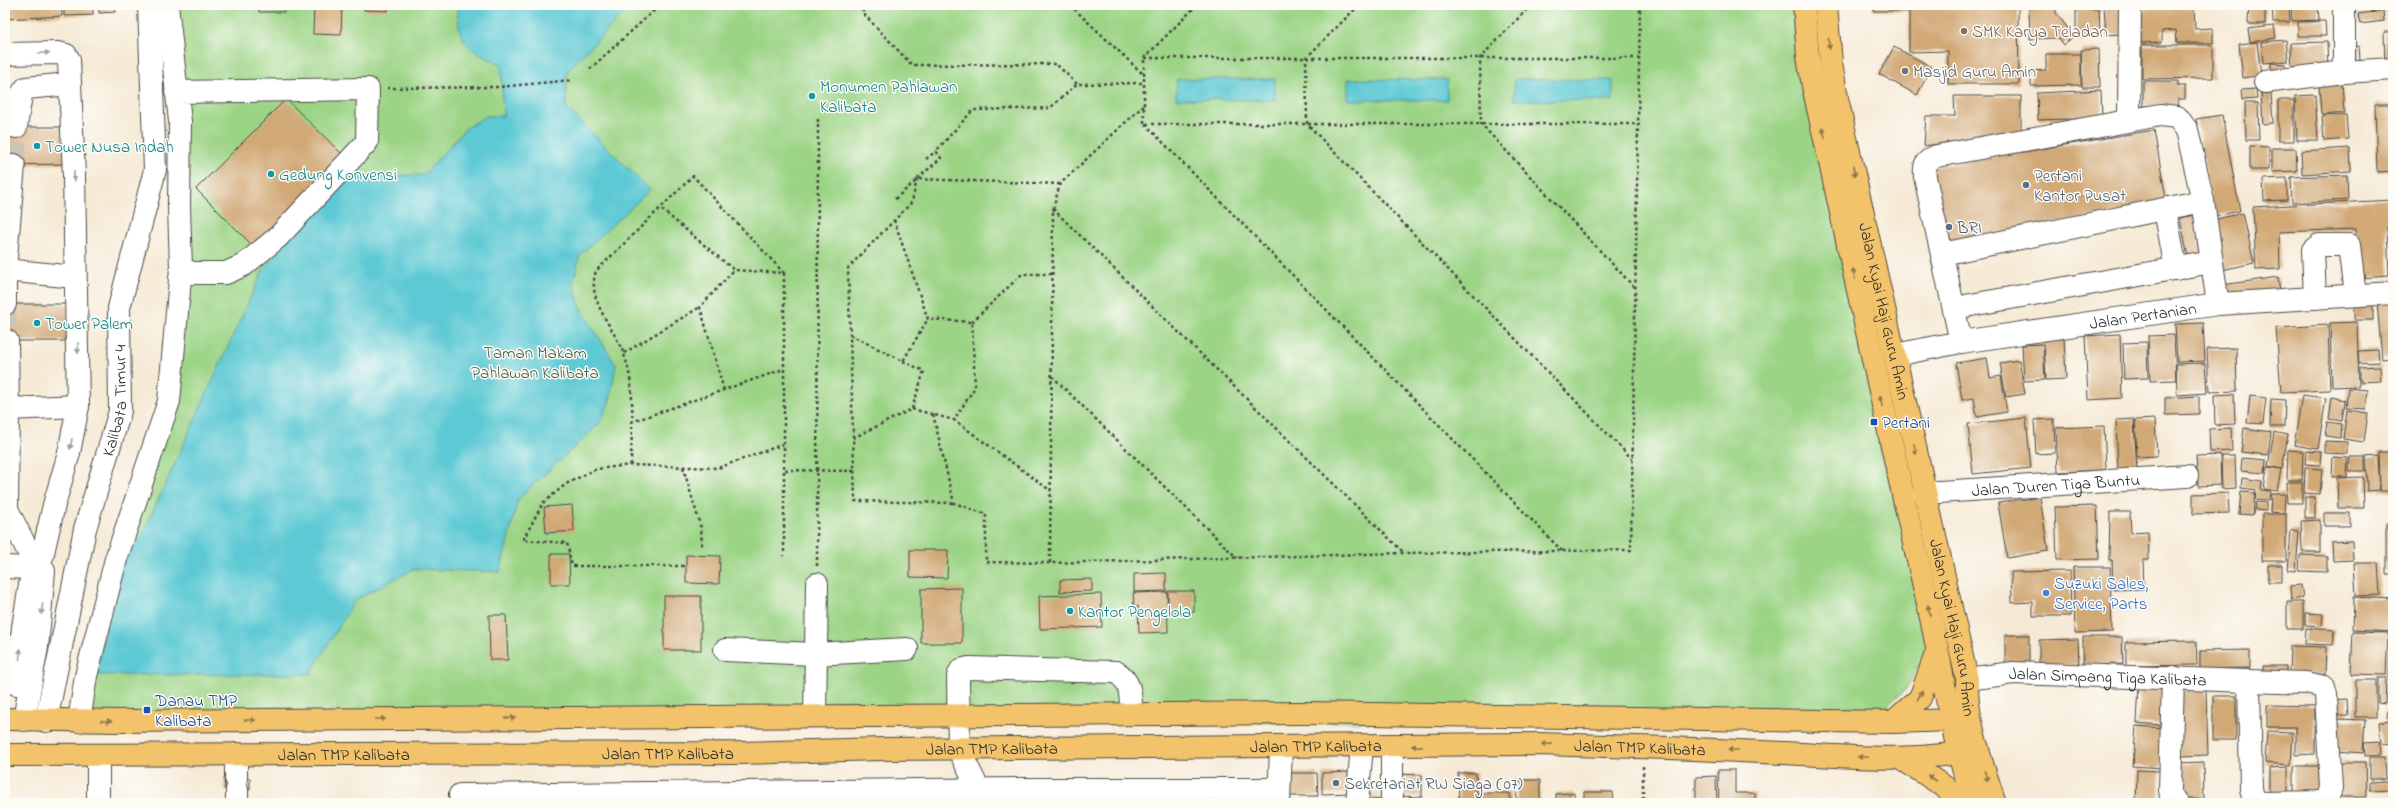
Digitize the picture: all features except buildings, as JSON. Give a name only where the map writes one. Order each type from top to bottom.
[{"type":"main road","name":"Jalan Kyai Haji Guru Amin","points":[[1804,5],[1808,57],[1813,86],[1884,417],[1938,648],[1961,719],[1969,752],[1974,803]]},
{"type":"main road","name":"Jalan Kyai Haji Guru Amin","points":[[1826,5],[1830,56],[1837,98],[1911,352],[1938,492],[1970,679],[1961,719]]},
{"type":"main road","points":[[1893,722],[1920,698],[1938,648]]},
{"type":"main road","name":"Jalan TMP Kalibata","points":[[13,719],[79,721],[1305,713],[1893,722],[1961,719]]},
{"type":"main road","points":[[1291,747],[1296,741],[1295,732],[1298,719],[1305,713]]},
{"type":"main road","points":[[766,716],[780,726],[782,732],[780,744],[772,752]]},
{"type":"main road","name":"Jalan TMP Kalibata","points":[[5,755],[772,752],[1538,744],[1642,746],[1902,759],[1969,752]]},
{"type":"main road","name":"Jalan Kyai Haji Guru Amin","points":[[1969,752],[1995,803]]},
{"type":"main road","points":[[1902,759],[1945,787],[1958,803]]},
{"type":"street","name":"Kalibata Timur 4","points":[[46,721],[85,529],[120,411],[119,308],[155,170],[149,5]]},
{"type":"street","points":[[79,721],[86,676],[116,559],[169,401],[181,268],[179,207],[180,121],[168,5]]},
{"type":"street","points":[[2129,112],[2130,5]]},
{"type":"street","points":[[2344,5],[2344,72]]},
{"type":"street","points":[[5,54],[58,53],[66,55],[69,60],[78,406],[69,453],[36,565],[23,626],[13,719]]},
{"type":"street","points":[[2266,82],[2344,72],[2393,69]]},
{"type":"street","points":[[16,127],[22,94],[26,88],[70,84]]},
{"type":"street","points":[[176,92],[368,89],[367,142],[278,237],[244,265],[226,273],[192,273],[181,268]]},
{"type":"street","points":[[1961,342],[1924,167],[1927,160],[1937,156],[2160,115],[2177,117],[2187,130],[2203,201],[2218,304]]},
{"type":"street","points":[[5,304],[5,270],[14,165]]},
{"type":"street","points":[[1942,254],[2165,210],[2203,201]]},
{"type":"street","points":[[2165,210],[2176,269]]},
{"type":"street","points":[[2315,298],[2313,250],[2320,245],[2349,245],[2355,295]]},
{"type":"street","points":[[1954,308],[2212,262]]},
{"type":"street","points":[[5,270],[75,278]]},
{"type":"street","name":"Jalan Pertanian","points":[[1911,352],[1961,342],[2218,304],[2393,292]]},
{"type":"street","points":[[7,341],[7,509],[36,565]]},
{"type":"street","points":[[8,409],[78,406]]},
{"type":"street","name":"Jalan Duren Tiga Buntu","points":[[1938,492],[2187,476]]},
{"type":"street","points":[[5,567],[36,565]]},
{"type":"street","points":[[815,716],[817,584]]},
{"type":"street","points":[[725,650],[815,654],[907,649]]},
{"type":"street","points":[[979,796],[959,750],[958,676],[961,670],[969,668],[1116,672],[1124,678],[1131,693],[1131,709]]},
{"type":"street","name":"Jalan Simpang Tiga Kalibata","points":[[1970,679],[2013,673],[2173,677],[2316,685],[2324,688],[2326,695],[2331,788],[2328,797],[2323,802],[2260,802]]},
{"type":"street","points":[[2173,677],[2170,790],[2171,797],[2176,803]]},
{"type":"street","points":[[2249,681],[2251,789],[2253,797],[2260,802]]},
{"type":"street","points":[[1357,803],[1362,746]]},
{"type":"street","points":[[1392,746],[1392,803]]},
{"type":"street","points":[[460,795],[739,797],[1279,796],[1291,747]]},
{"type":"street","points":[[236,754],[237,790]]},
{"type":"street","points":[[98,755],[98,803]]},
{"type":"street","points":[[2238,803],[2260,802]]},
{"type":"path","points":[[590,69],[660,5]]},
{"type":"path","points":[[868,5],[862,12],[912,65],[1056,64],[1077,84]]},
{"type":"path","points":[[1070,5],[1144,75]]},
{"type":"path","points":[[1197,5],[1144,58],[1144,124],[1562,551]]},
{"type":"path","points":[[1359,5],[1306,58],[1307,124],[1632,459]]},
{"type":"path","points":[[1531,5],[1480,58],[1481,124],[1636,288]]},
{"type":"path","points":[[917,179],[912,202],[848,268],[855,502],[954,503],[986,514],[986,562],[1050,563],[1404,553],[1631,550],[1640,124],[1640,5]]},
{"type":"path","points":[[1144,58],[1640,58]]},
{"type":"path","points":[[368,89],[499,87],[572,80]]},
{"type":"path","points":[[926,159],[936,151],[973,110],[1050,108],[1077,84],[1144,84]]},
{"type":"path","points":[[1050,563],[1053,209],[1060,184],[1144,105]]},
{"type":"path","points":[[817,584],[818,116]]},
{"type":"path","points":[[1144,124],[1640,124]]},
{"type":"path","points":[[895,199],[941,158],[936,151]]},
{"type":"path","points":[[631,465],[631,380],[624,353],[593,293],[593,280],[596,271],[693,176],[784,273],[784,556]]},
{"type":"path","points":[[917,179],[1060,184]]},
{"type":"path","points":[[660,208],[734,270],[784,273]]},
{"type":"path","points":[[1053,209],[1404,553]]},
{"type":"path","points":[[894,220],[928,319],[903,361]]},
{"type":"path","points":[[624,353],[700,307],[734,270]]},
{"type":"path","points":[[928,319],[972,322],[1022,274],[1053,274]]},
{"type":"path","points":[[700,307],[724,390]]},
{"type":"path","points":[[954,420],[975,387],[972,322]]},
{"type":"path","points":[[850,335],[924,371],[912,409]]},
{"type":"path","points":[[631,422],[784,369]]},
{"type":"path","points":[[1052,376],[1237,558]]},
{"type":"path","points":[[853,438],[912,409],[933,414],[954,420],[1051,491]]},
{"type":"path","points":[[933,414],[954,503]]},
{"type":"path","points":[[684,566],[572,566],[567,543],[523,540],[543,503],[566,484],[596,469],[631,465],[718,468],[784,444]]},
{"type":"path","points":[[683,467],[702,528],[702,547]]},
{"type":"path","points":[[785,470],[854,471]]},
{"type":"path","points":[[1642,746],[1644,803]]},
{"type":"green space","name":"Taman Makam Pahlawan Kalibata","points":[[168,5],[1805,5],[1938,648],[1918,667],[1906,689],[1888,705],[1893,722],[79,721],[168,401],[181,268]]},
{"type":"water","points":[[458,5],[632,5],[567,71],[566,107],[650,190],[580,255],[573,284],[581,309],[616,365],[609,403],[599,424],[518,499],[500,572],[414,569],[355,600],[310,674],[95,675],[125,548],[140,540],[263,270],[320,198],[350,176],[424,175],[466,128],[486,116],[503,116],[501,64],[480,54],[466,44],[462,37],[460,28]]},
{"type":"water","points":[[1177,79],[1275,79],[1275,100],[1176,99]]},
{"type":"water","points":[[1348,79],[1447,80],[1447,100],[1348,100]]},
{"type":"water","points":[[1515,79],[1613,80],[1613,101],[1514,100]]},
{"type":"tunnel","points":[[14,165],[16,127]]},
{"type":"tunnel","points":[[5,304],[7,341]]},
{"type":"place","name":"SMK Karya Teladan","points":[[1964,31]]},
{"type":"place","name":"Masjid Guru Amin","points":[[1905,71]]},
{"type":"place","name":"Monumen Pahlawan Kalibata","points":[[812,96]]},
{"type":"place","name":"Tower Nusa Indah","points":[[37,146]]},
{"type":"place","name":"Gedung Konvensi","points":[[271,174]]},
{"type":"place","name":"Pertani Kantor Pusat","points":[[2026,185]]},
{"type":"place","name":"BRI","points":[[1949,227]]},
{"type":"place","name":"Tower Palem","points":[[37,323]]},
{"type":"place","name":"Pertani","points":[[1874,422]]},
{"type":"place","name":"Suzuki Sales, Service, Parts","points":[[2046,593]]},
{"type":"place","name":"Kantor Pengelola","points":[[1070,611]]},
{"type":"place","name":"Danau TMP Kalibata","points":[[147,710]]},
{"type":"place","name":"Sekretariat RW Siaga (07)","points":[[1336,783]]}]
